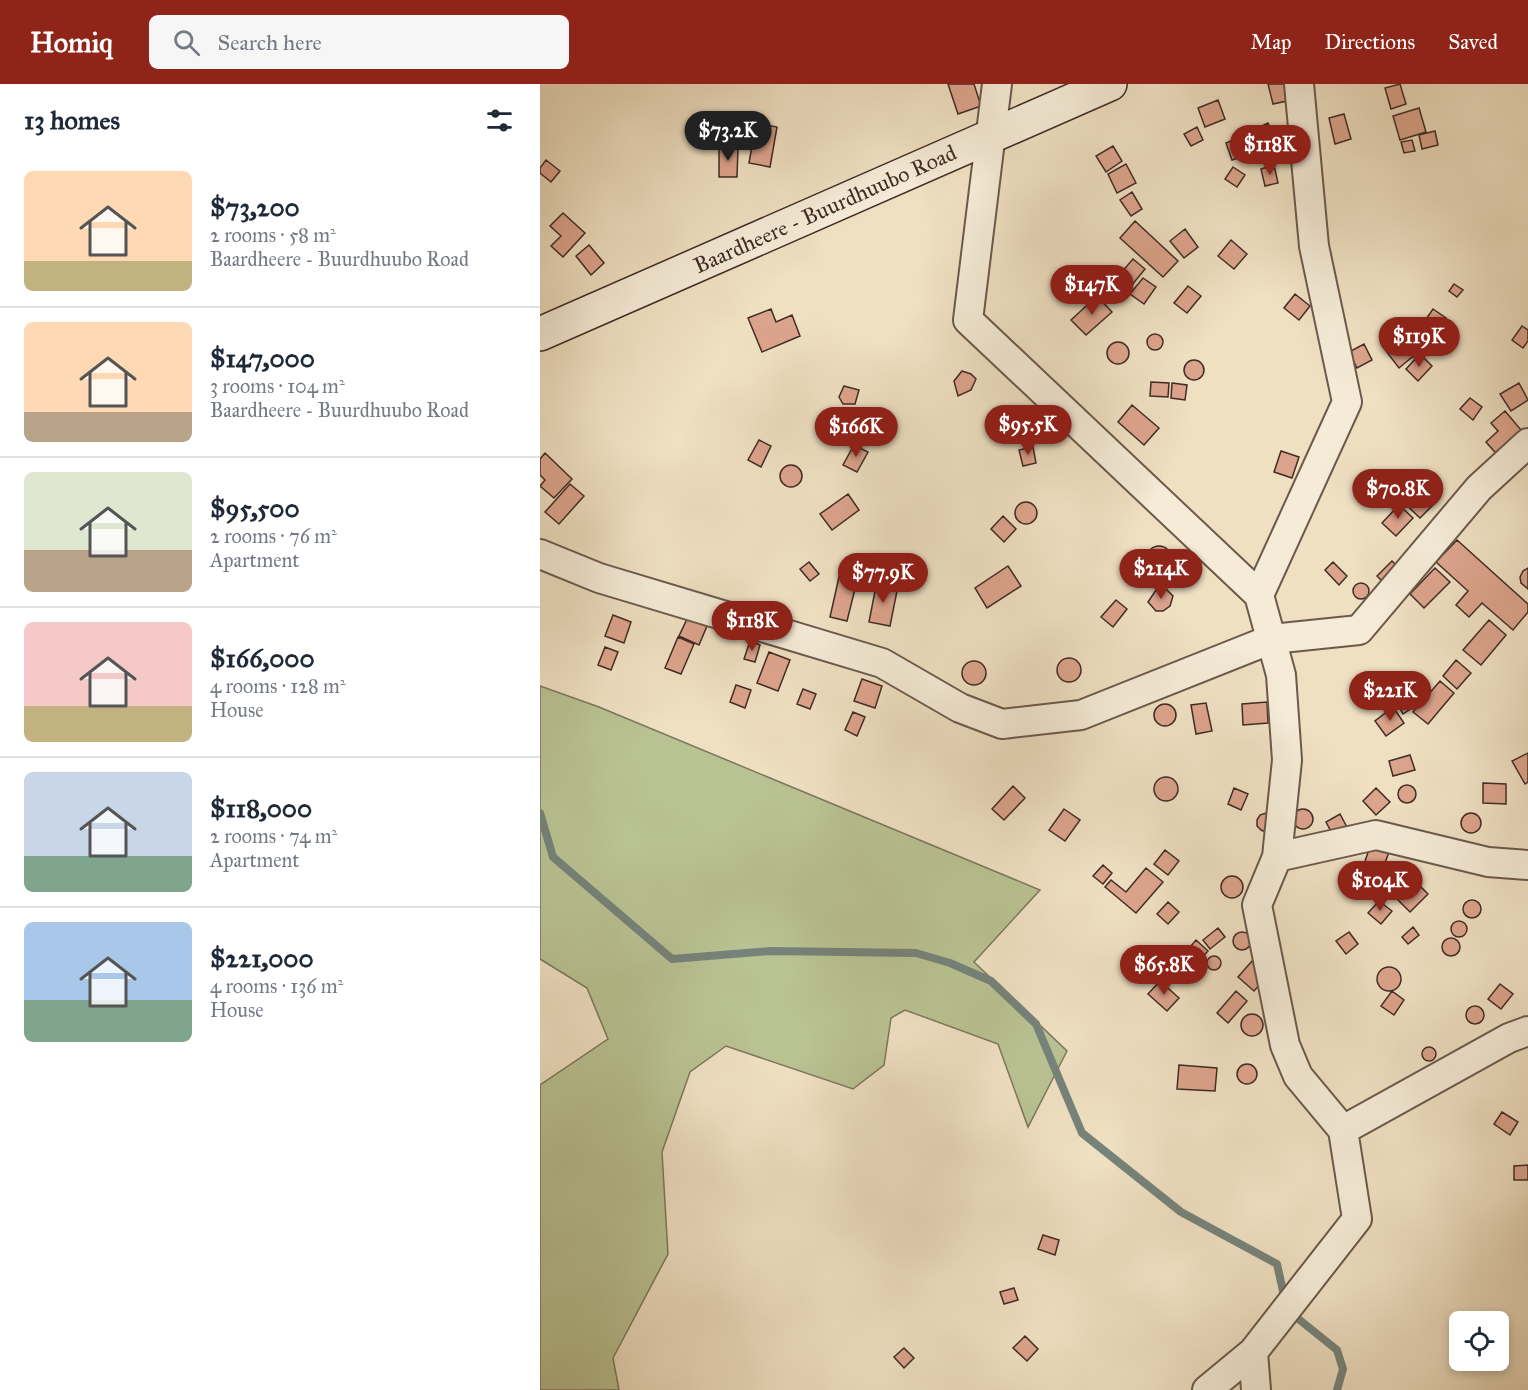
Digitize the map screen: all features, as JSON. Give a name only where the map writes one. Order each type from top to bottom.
[{"type":"main road","name":"Baardheere - Buurdhuubo Road","points":[[540,334],[1110,84]]},
{"type":"street","points":[[997,84],[968,320],[1259,595],[1281,675],[1287,760],[1277,857],[1257,904],[1285,1045],[1298,1076],[1343,1130],[1357,1219],[1253,1352],[1207,1390]]},
{"type":"street","points":[[1259,595],[1347,402],[1314,246],[1299,84]]},
{"type":"street","points":[[540,554],[599,578],[882,663],[960,708],[1002,724],[1081,715],[1272,639],[1359,630],[1479,488],[1528,443]]},
{"type":"street","points":[[1277,857],[1376,835],[1488,862],[1528,865]]},
{"type":"street","points":[[1343,1130],[1509,1038],[1528,1031]]},
{"type":"street","points":[[1253,1352],[1256,1390]]},
{"type":"green space","points":[[540,686],[599,707],[1040,890],[974,962],[1067,1051],[1028,1127],[998,1044],[905,1010],[891,1018],[884,1065],[853,1089],[726,1046],[690,1072],[662,1152],[668,1254],[613,1358],[619,1390],[540,1390],[540,1085],[608,1039],[587,988],[540,959]]},
{"type":"building","points":[[948,84],[974,84],[981,106],[958,114]]},
{"type":"building","points":[[1268,84],[1298,84],[1301,98],[1273,104]]},
{"type":"building","points":[[1400,84],[1406,104],[1391,109],[1385,88]]},
{"type":"building","points":[[1218,100],[1225,119],[1205,127],[1198,108]]},
{"type":"building","points":[[1419,108],[1426,132],[1400,140],[1393,116]]},
{"type":"building","points":[[1344,114],[1351,139],[1335,144],[1329,118]]},
{"type":"building","points":[[756,123],[777,127],[770,167],[749,163]]},
{"type":"building","points":[[1268,123],[1276,141],[1260,147],[1253,130]]},
{"type":"building","points":[[1197,127],[1203,140],[1191,146],[1184,134]]},
{"type":"building","points":[[1435,131],[1438,145],[1422,149],[1419,135]]},
{"type":"building","points":[[1244,136],[1250,154],[1232,160],[1226,143]]},
{"type":"building","points":[[1412,140],[1415,151],[1404,153],[1401,142]]},
{"type":"building","points":[[1113,146],[1122,161],[1106,172],[1096,156]]},
{"type":"building","points":[[719,148],[738,148],[737,177],[719,177]]},
{"type":"building","points":[[546,160],[560,171],[551,182],[540,173],[540,168]]},
{"type":"building","points":[[1126,164],[1136,183],[1117,193],[1108,174]]},
{"type":"building","points":[[1274,165],[1278,183],[1265,186],[1261,169]]},
{"type":"building","points":[[1233,167],[1245,175],[1237,187],[1225,179]]},
{"type":"building","points":[[1132,192],[1142,209],[1131,216],[1120,200]]},
{"type":"building","points":[[563,213],[585,233],[563,257],[551,246],[561,236],[550,226]]},
{"type":"building","points":[[1135,221],[1178,261],[1163,277],[1120,238]]},
{"type":"building","points":[[1185,229],[1198,247],[1184,258],[1170,241]]},
{"type":"building","points":[[1231,240],[1247,254],[1234,269],[1218,256]]},
{"type":"building","points":[[589,245],[604,263],[591,275],[576,256]]},
{"type":"building","points":[[1133,259],[1145,269],[1132,285],[1120,274]]},
{"type":"building","points":[[1143,278],[1156,287],[1144,304],[1130,294]]},
{"type":"building","points":[[1454,284],[1463,290],[1457,297],[1449,291]]},
{"type":"building","points":[[1188,286],[1201,296],[1187,313],[1174,303]]},
{"type":"building","points":[[1295,294],[1310,306],[1299,320],[1284,308]]},
{"type":"building","points":[[1097,296],[1112,312],[1086,335],[1071,320]]},
{"type":"building","points":[[771,309],[776,322],[792,315],[800,336],[762,352],[748,318]]},
{"type":"building","points":[[1433,309],[1446,318],[1435,334],[1422,325]]},
{"type":"building","points":[[1522,326],[1528,330],[1528,341],[1523,348],[1512,340]]},
{"type":"building","points":[[1415,328],[1428,344],[1399,368],[1386,351]]},
{"type":"building","points":[[1155,334],[1163,342],[1155,350],[1147,342]]},
{"type":"building","points":[[1114,342],[1122,342],[1129,349],[1129,357],[1122,364],[1114,364],[1107,357],[1107,349]]},
{"type":"building","points":[[1364,344],[1372,360],[1357,368],[1349,352]]},
{"type":"building","points":[[1420,354],[1432,366],[1418,381],[1406,369]]},
{"type":"building","points":[[1194,360],[1201,363],[1204,370],[1201,377],[1194,380],[1187,377],[1184,370],[1187,363]]},
{"type":"building","points":[[962,371],[971,374],[976,379],[971,390],[958,396],[954,381]]},
{"type":"building","points":[[1151,382],[1169,383],[1168,397],[1150,396]]},
{"type":"building","points":[[1172,383],[1187,385],[1185,400],[1171,398]]},
{"type":"building","points":[[1519,383],[1528,400],[1511,411],[1500,394]]},
{"type":"building","points":[[844,386],[859,390],[855,404],[843,404],[839,397]]},
{"type":"building","points":[[1470,398],[1482,407],[1473,420],[1460,409]]},
{"type":"building","points":[[1132,405],[1159,428],[1144,445],[1118,422]]},
{"type":"building","points":[[1505,411],[1527,437],[1501,459],[1486,442],[1498,431],[1491,423]]},
{"type":"building","points":[[759,440],[771,446],[761,467],[748,460]]},
{"type":"building","points":[[854,445],[868,452],[857,472],[843,465]]},
{"type":"building","points":[[1033,447],[1036,463],[1023,466],[1019,450]]},
{"type":"building","points":[[1281,451],[1299,457],[1292,478],[1274,472]]},
{"type":"building","points":[[545,453],[572,479],[554,498],[540,486],[545,480],[540,475],[540,459]]},
{"type":"building","points":[[791,465],[799,468],[802,476],[799,484],[791,487],[783,484],[780,476],[783,468]]},
{"type":"building","points":[[1409,476],[1436,502],[1420,518],[1393,492]]},
{"type":"building","points":[[570,484],[584,496],[559,524],[545,512]]},
{"type":"building","points":[[848,494],[859,510],[832,530],[820,514]]},
{"type":"building","points":[[1026,502],[1034,505],[1037,513],[1034,521],[1026,524],[1018,521],[1015,513],[1018,505]]},
{"type":"building","points":[[1399,505],[1413,518],[1396,536],[1382,523]]},
{"type":"building","points":[[1003,516],[1016,529],[1004,542],[991,529]]},
{"type":"building","points":[[1457,540],[1528,604],[1528,612],[1513,630],[1482,603],[1469,617],[1456,605],[1468,591],[1436,562]]},
{"type":"building","points":[[1159,546],[1164,547],[1170,553],[1170,563],[1164,569],[1159,570],[1154,569],[1148,563],[1147,558],[1148,553],[1154,547]]},
{"type":"building","points":[[1392,561],[1402,571],[1387,586],[1377,576]]},
{"type":"building","points":[[809,562],[819,574],[810,581],[800,569]]},
{"type":"building","points":[[1333,562],[1347,576],[1339,585],[1325,570]]},
{"type":"building","points":[[1008,566],[1021,586],[987,608],[975,588]]},
{"type":"building","points":[[1435,568],[1450,582],[1424,608],[1410,594]]},
{"type":"building","points":[[1528,568],[1528,589],[1521,583],[1520,577]]},
{"type":"building","points":[[839,577],[857,581],[847,621],[830,617]]},
{"type":"building","points":[[877,581],[898,586],[890,626],[869,622]]},
{"type":"building","points":[[1358,583],[1364,583],[1369,591],[1367,597],[1358,599],[1353,594],[1353,588]]},
{"type":"building","points":[[1164,587],[1173,596],[1170,606],[1163,611],[1156,611],[1148,602],[1156,590]]},
{"type":"building","points":[[1116,600],[1127,609],[1113,627],[1101,617]]},
{"type":"building","points":[[613,615],[631,622],[624,643],[605,636]]},
{"type":"building","points":[[688,617],[707,626],[699,645],[679,636]]},
{"type":"building","points":[[1489,620],[1506,635],[1481,665],[1463,650]]},
{"type":"building","points":[[678,637],[694,644],[681,674],[665,668]]},
{"type":"building","points":[[750,641],[760,645],[755,662],[744,659]]},
{"type":"building","points":[[605,647],[618,652],[611,670],[598,665]]},
{"type":"building","points":[[769,652],[790,660],[778,691],[757,683]]},
{"type":"building","points":[[1069,658],[1078,661],[1081,670],[1078,679],[1069,682],[1060,679],[1057,670],[1060,661]]},
{"type":"building","points":[[1456,660],[1471,673],[1457,689],[1443,676]]},
{"type":"building","points":[[974,661],[983,664],[986,673],[983,682],[974,685],[965,682],[962,673],[965,664]]},
{"type":"building","points":[[862,679],[882,686],[875,708],[854,701]]},
{"type":"building","points":[[1398,680],[1415,706],[1403,714],[1387,687]]},
{"type":"building","points":[[1440,681],[1454,693],[1428,724],[1413,712]]},
{"type":"building","points":[[736,685],[751,690],[745,708],[730,702]]},
{"type":"building","points":[[803,689],[816,694],[810,709],[797,704]]},
{"type":"building","points":[[1267,702],[1268,723],[1243,725],[1242,704]]},
{"type":"building","points":[[1206,703],[1212,731],[1196,734],[1191,705]]},
{"type":"building","points":[[1161,704],[1169,704],[1176,711],[1176,719],[1169,726],[1161,726],[1154,719],[1154,711]]},
{"type":"building","points":[[1393,707],[1404,723],[1386,736],[1375,721]]},
{"type":"building","points":[[853,712],[865,717],[857,736],[845,730]]},
{"type":"building","points":[[1528,753],[1528,782],[1525,784],[1512,761]]},
{"type":"building","points":[[1410,755],[1415,770],[1393,776],[1389,761]]},
{"type":"building","points":[[1161,777],[1171,777],[1178,784],[1178,794],[1171,801],[1161,801],[1154,794],[1154,784]]},
{"type":"building","points":[[1483,783],[1506,784],[1506,804],[1483,803]]},
{"type":"building","points":[[1403,785],[1411,785],[1416,790],[1414,801],[1403,803],[1398,798],[1398,790]]},
{"type":"building","points":[[1013,786],[1025,798],[1004,820],[992,809]]},
{"type":"building","points":[[1234,788],[1248,794],[1241,810],[1228,804]]},
{"type":"building","points":[[1376,788],[1390,802],[1376,815],[1363,801]]},
{"type":"building","points":[[1064,809],[1080,820],[1065,841],[1049,830]]},
{"type":"building","points":[[1299,809],[1307,809],[1313,815],[1313,823],[1307,829],[1299,829],[1293,823],[1293,815]]},
{"type":"building","points":[[1266,813],[1271,815],[1266,832],[1257,826],[1257,820],[1260,815]]},
{"type":"building","points":[[1471,813],[1478,816],[1481,823],[1478,830],[1471,833],[1464,830],[1461,823],[1464,816]]},
{"type":"building","points":[[1340,814],[1349,831],[1335,839],[1326,822]]},
{"type":"building","points":[[1372,841],[1391,847],[1383,868],[1365,861]]},
{"type":"building","points":[[1165,850],[1179,861],[1168,875],[1154,864]]},
{"type":"building","points":[[1103,865],[1112,873],[1103,884],[1093,876]]},
{"type":"building","points":[[1146,868],[1163,882],[1136,913],[1105,887],[1111,880],[1126,892]]},
{"type":"building","points":[[1232,876],[1240,879],[1243,887],[1240,895],[1232,898],[1224,895],[1221,887],[1224,879]]},
{"type":"building","points":[[1414,880],[1428,894],[1410,912],[1396,898]]},
{"type":"building","points":[[1472,900],[1478,903],[1481,909],[1478,915],[1472,918],[1466,915],[1463,909],[1466,903]]},
{"type":"building","points":[[1379,901],[1392,911],[1381,924],[1368,913]]},
{"type":"building","points":[[1168,902],[1179,912],[1168,924],[1157,914]]},
{"type":"building","points":[[1456,921],[1462,921],[1467,929],[1465,935],[1456,937],[1451,932],[1451,926]]},
{"type":"building","points":[[1413,927],[1419,935],[1408,944],[1402,937]]},
{"type":"building","points":[[1218,928],[1225,937],[1210,949],[1203,940]]},
{"type":"building","points":[[1242,932],[1248,935],[1251,941],[1248,947],[1242,950],[1236,947],[1233,941],[1236,935]]},
{"type":"building","points":[[1349,932],[1358,944],[1346,954],[1336,941]]},
{"type":"building","points":[[1447,938],[1455,938],[1460,943],[1458,954],[1447,956],[1442,951],[1442,943]]},
{"type":"building","points":[[1196,940],[1208,951],[1197,963],[1185,953]]},
{"type":"building","points":[[1211,956],[1217,956],[1221,963],[1217,970],[1211,970],[1207,966],[1207,960]]},
{"type":"building","points":[[1176,958],[1188,968],[1178,980],[1166,971]]},
{"type":"building","points":[[1252,961],[1268,975],[1254,991],[1238,977]]},
{"type":"building","points":[[1389,967],[1394,968],[1400,974],[1400,984],[1394,990],[1389,991],[1384,990],[1378,984],[1377,979],[1378,974],[1384,968]]},
{"type":"building","points":[[1160,981],[1179,998],[1167,1011],[1148,994]]},
{"type":"building","points":[[1500,984],[1513,994],[1501,1009],[1488,999]]},
{"type":"building","points":[[1236,991],[1247,1001],[1228,1023],[1217,1013]]},
{"type":"building","points":[[1392,991],[1404,1000],[1394,1015],[1381,1006]]},
{"type":"building","points":[[1475,1006],[1483,1011],[1484,1015],[1479,1023],[1475,1024],[1467,1019],[1466,1015],[1471,1007]]},
{"type":"building","points":[[1252,1014],[1260,1017],[1263,1025],[1260,1033],[1252,1036],[1244,1033],[1241,1025],[1244,1017]]},
{"type":"building","points":[[1426,1047],[1432,1047],[1436,1054],[1432,1061],[1426,1061],[1422,1057],[1422,1051]]},
{"type":"building","points":[[1247,1064],[1254,1067],[1257,1074],[1254,1081],[1247,1084],[1240,1081],[1237,1074],[1240,1067]]},
{"type":"building","points":[[1179,1065],[1217,1068],[1215,1091],[1177,1089]]},
{"type":"building","points":[[1502,1112],[1518,1122],[1510,1135],[1494,1124]]},
{"type":"building","points":[[1528,1165],[1528,1180],[1514,1180],[1514,1166]]},
{"type":"building","points":[[1043,1235],[1059,1240],[1055,1255],[1038,1249]]},
{"type":"building","points":[[1014,1288],[1018,1300],[1004,1304],[1000,1292]]},
{"type":"building","points":[[1025,1336],[1038,1349],[1027,1361],[1013,1348]]},
{"type":"building","points":[[904,1348],[914,1358],[904,1368],[894,1357]]},
{"type":"waterway","points":[[540,813],[553,857],[672,959],[771,951],[916,953],[950,963],[991,981],[1036,1024],[1082,1133],[1181,1212],[1277,1264],[1285,1300]]},
{"type":"waterway","points":[[1291,1313],[1337,1350],[1343,1369],[1337,1390]]}]
